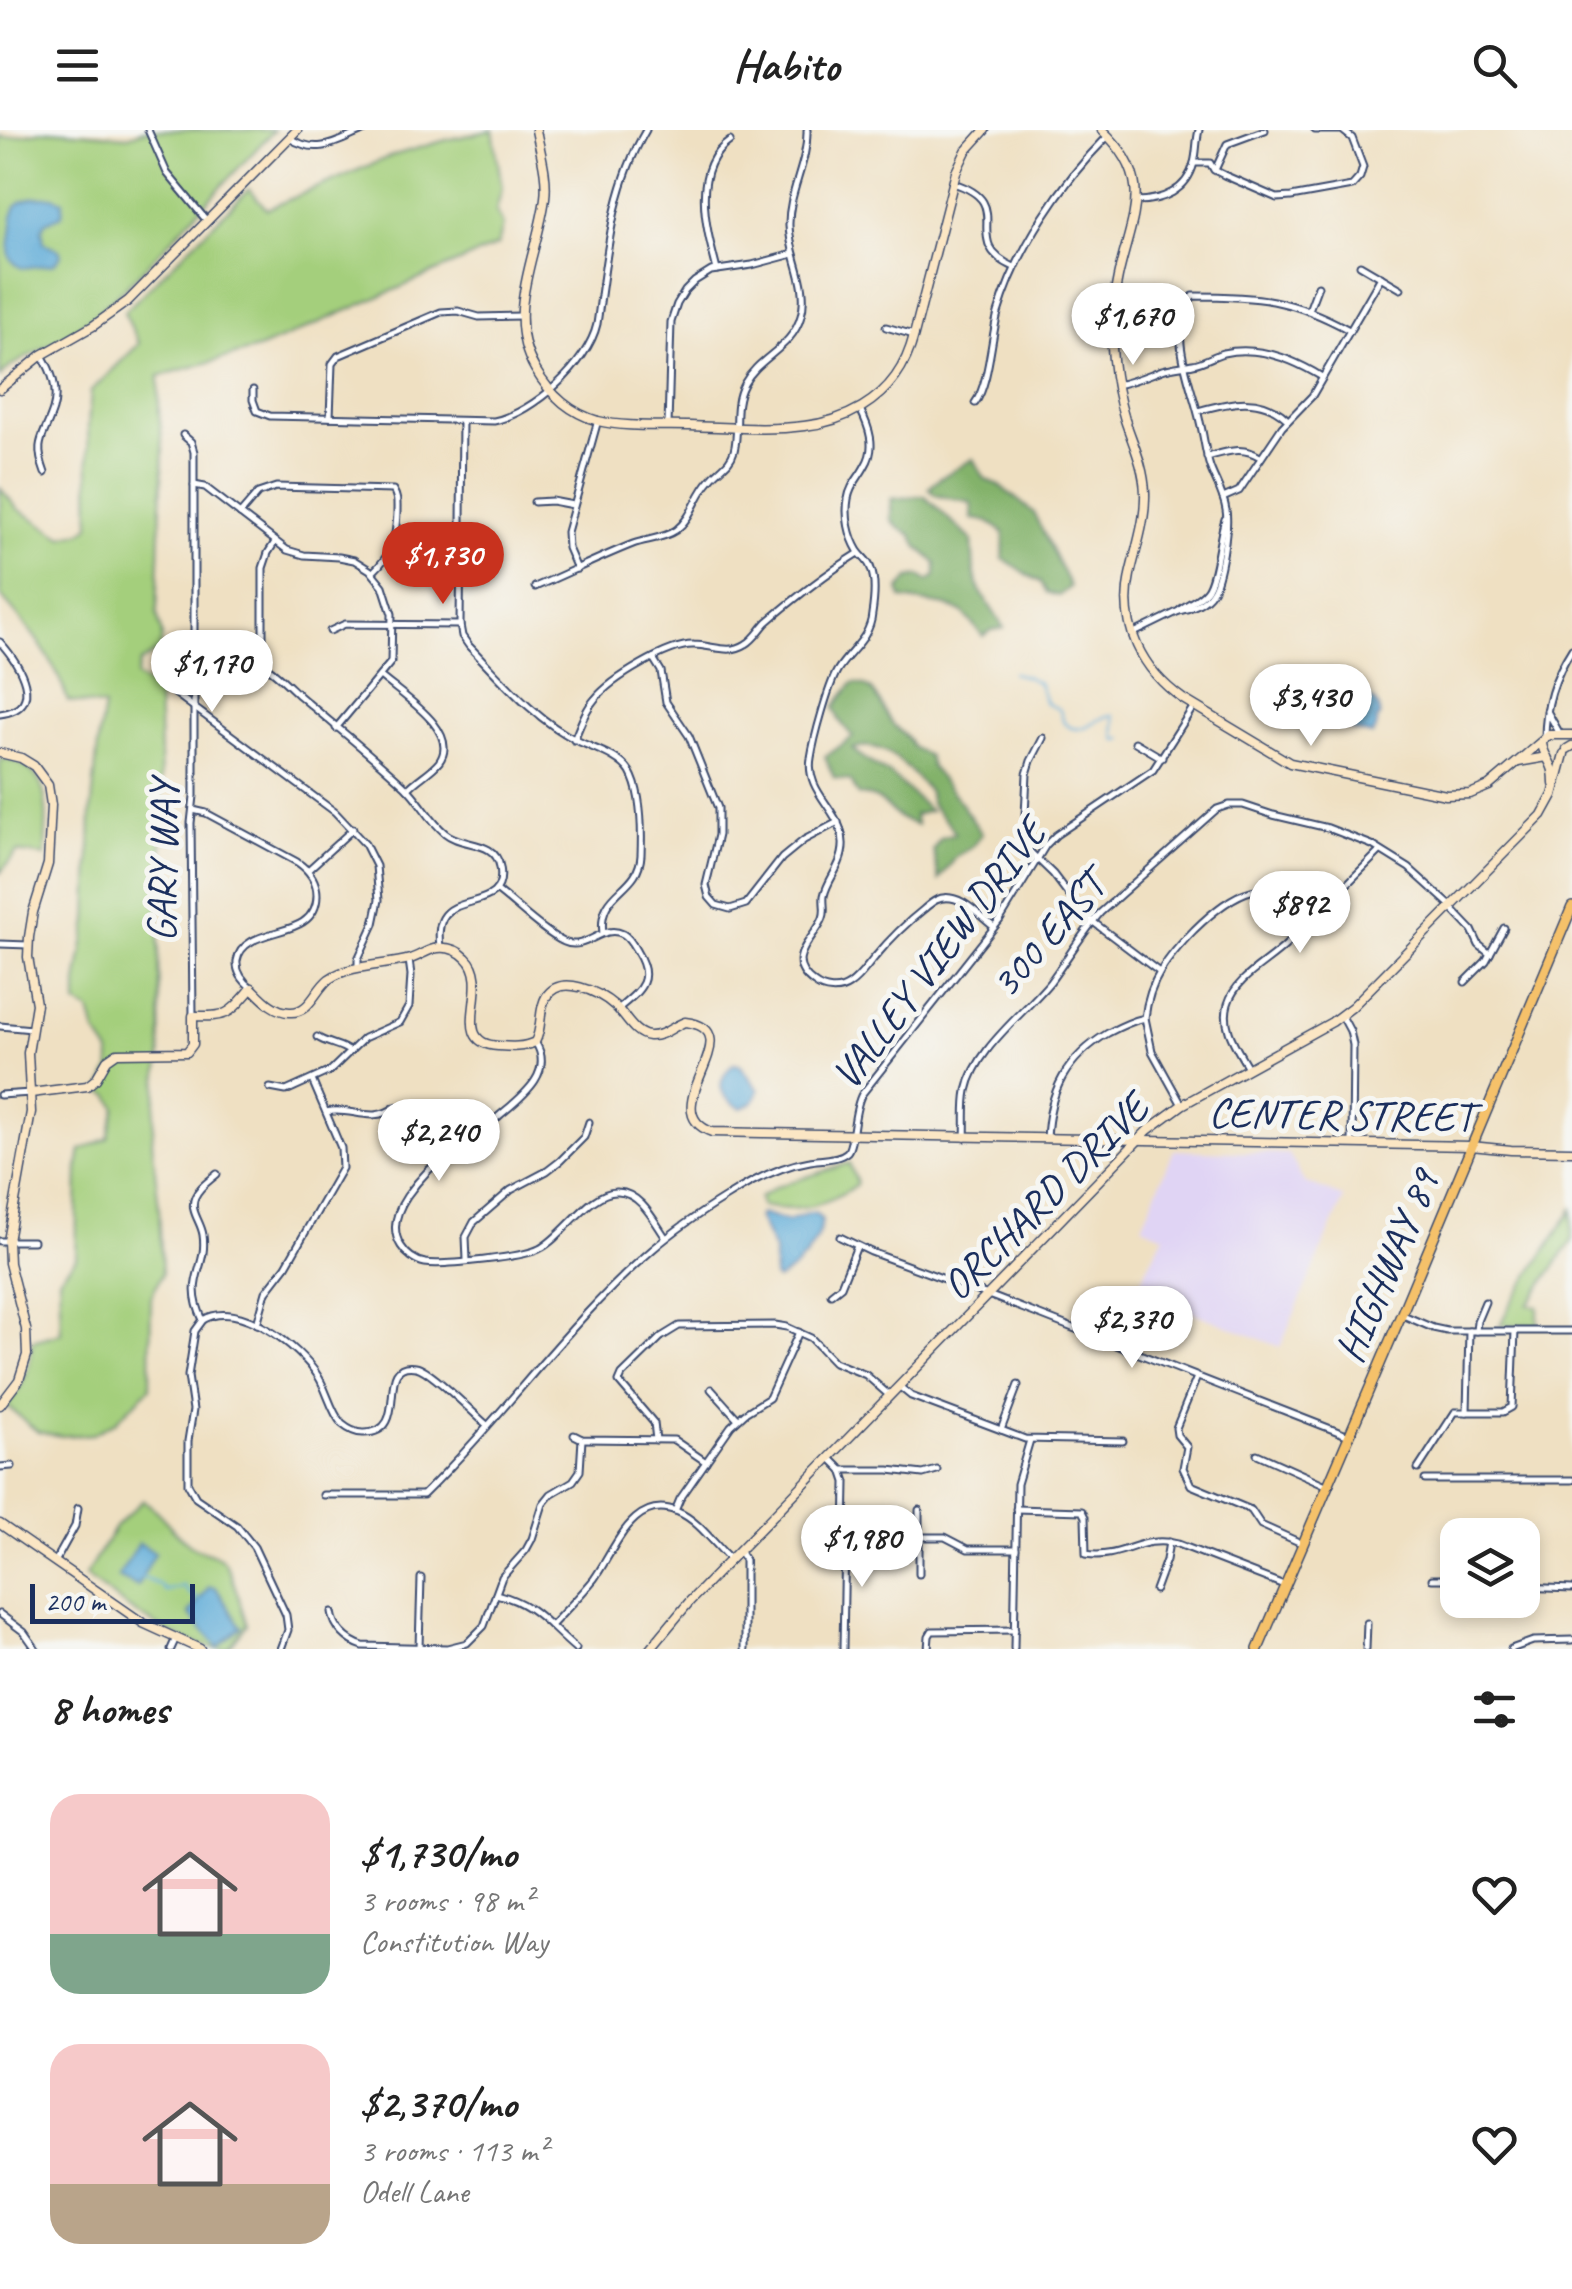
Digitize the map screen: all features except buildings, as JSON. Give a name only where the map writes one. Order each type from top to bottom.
[{"type":"main road","points":[[536,130],[545,200],[521,316],[527,353],[549,390],[575,411],[598,420],[668,426],[789,428],[815,424],[860,408],[893,381],[909,354],[953,183],[962,158],[980,131]]},
{"type":"main road","points":[[1105,133],[1130,168],[1136,201],[1117,279],[1112,347],[1116,385],[1144,485],[1143,520],[1128,591],[1128,614],[1137,647],[1151,671],[1194,706],[1290,763],[1456,796],[1480,790],[1500,779],[1524,755],[1552,734],[1565,736],[1568,750],[1556,758],[1518,762]]},
{"type":"main road","points":[[0,389],[42,355],[93,326],[128,300],[293,134]]},
{"type":"main road","points":[[1543,740],[1542,750],[1553,771],[1555,788]]},
{"type":"main road","name":"ORCHARD DRIVE","points":[[650,1649],[739,1550],[1161,1119],[1342,1016],[1542,815],[1568,750]]},
{"type":"main road","points":[[0,754],[21,758],[34,766],[45,779],[51,798],[48,864],[33,912],[28,945],[36,996],[28,1053],[30,1127],[4,1241],[26,1328],[27,1355],[19,1380],[0,1405]]},
{"type":"main road","name":"HIGHWAY 89","points":[[1258,1649],[1572,907]]},
{"type":"main road","points":[[193,1016],[228,1014],[252,988],[277,1009],[296,1012],[341,973],[409,959],[440,948],[460,954],[474,967],[477,986],[472,1024],[474,1033],[486,1044],[523,1046],[535,1042],[544,1000],[562,986],[589,991],[618,1009]]},
{"type":"main road","name":"CENTER STREET","points":[[618,1009],[636,1031],[646,1036],[660,1035],[685,1022],[708,1034],[710,1054],[691,1101],[694,1118],[703,1128],[716,1132],[1472,1146],[1572,1152]]},
{"type":"main road","name":"GARY WAY","points":[[31,1092],[86,1086],[116,1053],[189,1051],[193,1044],[193,1016]]},
{"type":"main road","points":[[1112,1140],[1122,1158]]},
{"type":"main road","points":[[0,1524],[144,1622],[200,1649]]},
{"type":"street","points":[[148,130],[167,173],[207,220]]},
{"type":"street","points":[[293,134],[308,147],[322,147],[365,130]]},
{"type":"street","points":[[253,390],[254,404],[264,415],[494,421],[527,408],[582,358],[592,342],[618,196],[646,130]]},
{"type":"street","points":[[535,587],[677,529],[708,481],[731,459],[739,397],[746,380],[790,340],[802,316],[802,284],[793,254],[790,212],[806,154],[807,130]]},
{"type":"street","points":[[1136,201],[1156,200],[1175,192],[1188,178],[1197,163],[1199,130]]},
{"type":"street","points":[[1214,170],[1227,144],[1265,130]]},
{"type":"street","points":[[1197,163],[1210,163],[1214,170],[1281,198],[1352,186],[1363,167],[1352,138],[1342,130],[1315,130]]},
{"type":"street","points":[[975,403],[984,387],[999,311],[1015,268],[1067,180],[1105,133]]},
{"type":"street","points":[[717,270],[706,222],[705,189],[714,156],[730,141]]},
{"type":"street","points":[[953,183],[981,197],[988,213],[986,234],[990,249],[1015,268]]},
{"type":"street","points":[[668,426],[672,316],[681,296],[717,270],[793,254]]},
{"type":"street","points":[[1360,264],[1401,290]]},
{"type":"street","points":[[1223,498],[1239,491],[1288,420],[1312,396],[1381,277]]},
{"type":"street","points":[[1309,310],[1318,286]]},
{"type":"street","points":[[1132,634],[1186,610],[1214,589],[1228,525],[1184,366],[1183,327],[1193,296],[1269,300],[1309,310],[1348,330]]},
{"type":"street","points":[[330,418],[332,362],[338,356],[441,312],[479,317],[521,316]]},
{"type":"street","points":[[886,328],[914,336]]},
{"type":"street","points":[[1116,385],[1219,354],[1247,351],[1286,358],[1322,377]]},
{"type":"street","points":[[42,355],[52,375],[55,394],[39,448],[45,473]]},
{"type":"street","points":[[1198,411],[1257,402],[1274,408],[1288,420]]},
{"type":"street","points":[[860,408],[869,431],[870,453],[852,488],[847,510],[850,531],[872,574],[871,622],[864,638],[834,677],[810,764],[814,786],[838,822],[843,838],[841,858],[824,894],[823,918],[802,953],[803,970],[815,984],[832,990],[849,985],[900,928],[938,899],[961,901],[994,927]]},
{"type":"street","points":[[577,569],[567,537],[598,420]]},
{"type":"street","points":[[462,421],[462,636],[538,716],[625,766],[633,778],[642,826],[640,866],[632,880],[607,903],[603,933]]},
{"type":"street","name":"GARY WAY","points":[[183,435],[193,447],[194,485],[193,1016]]},
{"type":"street","points":[[1207,457],[1242,449],[1260,458]]},
{"type":"street","points":[[194,485],[207,488],[275,542],[300,555],[346,558],[361,564],[373,572],[388,596],[392,609],[391,662],[336,728]]},
{"type":"street","points":[[240,514],[258,494],[276,486],[393,490],[398,499],[395,542],[373,572]]},
{"type":"street","points":[[534,502],[552,500],[573,506]]},
{"type":"street","points":[[263,666],[263,568],[275,542]]},
{"type":"street","points":[[574,740],[598,695],[652,658],[680,646],[727,650],[745,645],[786,607],[859,553]]},
{"type":"street","points":[[330,631],[346,624],[460,625]]},
{"type":"street","points":[[0,642],[17,662],[26,690],[21,705],[0,714]]},
{"type":"street","points":[[1543,740],[1544,718],[1554,684],[1572,649]]},
{"type":"street","points":[[652,658],[660,672],[666,702],[690,736],[718,808],[718,834],[706,884],[716,905],[730,909],[742,906],[786,854],[838,822]]},
{"type":"street","points":[[194,666],[263,666],[408,789],[449,836],[493,852],[500,871],[496,890],[484,899],[445,914],[440,927],[440,948]]},
{"type":"street","points":[[380,676],[434,722],[444,737],[441,760],[408,789]]},
{"type":"street","points":[[153,677],[334,812],[372,855],[380,892],[376,918],[358,959],[358,969]]},
{"type":"street","name":"VALLEY VIEW DRIVE","points":[[322,1495],[422,1496],[604,1295],[666,1238],[759,1179],[798,1164],[844,1154],[850,1146],[856,1108],[864,1090],[994,927],[1036,859],[1056,835],[1149,773],[1194,706]]},
{"type":"street","points":[[1547,711],[1565,736]]},
{"type":"street","points":[[1043,738],[1026,780],[1024,845],[1053,874],[1078,909],[1158,971]]},
{"type":"street","points":[[1135,742],[1162,758]]},
{"type":"street","name":"300 EAST","points":[[965,1138],[966,1098],[972,1076],[997,1038],[1048,984],[1092,922],[1211,813],[1229,805],[1242,805],[1328,828],[1381,850]]},
{"type":"street","points":[[193,810],[206,812],[308,870],[313,879],[316,904],[309,916],[297,925],[254,941],[239,956],[238,973],[252,988]]},
{"type":"street","points":[[308,870],[352,829]]},
{"type":"street","points":[[1248,1068],[1228,1030],[1230,998],[1239,984],[1278,952],[1381,850],[1419,876],[1490,954]]},
{"type":"street","points":[[496,890],[565,942],[582,943],[615,932],[629,939],[646,975],[641,988],[618,1009]]},
{"type":"street","points":[[1182,1105],[1152,1051],[1145,1018],[1158,971],[1216,909],[1236,895],[1260,890],[1284,893],[1304,902],[1316,915]]},
{"type":"street","points":[[1465,982],[1486,961],[1504,928]]},
{"type":"street","points":[[0,944],[28,945]]},
{"type":"street","points":[[270,1088],[286,1090],[312,1080],[334,1068],[368,1035],[397,1023],[407,1013],[410,1000],[409,959]]},
{"type":"street","points":[[1342,1016],[1353,1045],[1352,1144]]},
{"type":"street","points":[[1047,1139],[1054,1092],[1071,1064],[1099,1039],[1145,1018]]},
{"type":"street","points":[[0,1026],[32,1029]]},
{"type":"street","points":[[316,1037],[350,1052]]},
{"type":"street","points":[[535,1042],[540,1052],[540,1068],[531,1088],[426,1172],[396,1215],[397,1238],[405,1251],[415,1260],[431,1264],[522,1255],[554,1239],[598,1198],[612,1192],[624,1192],[637,1200],[666,1238]]},
{"type":"street","points":[[257,1324],[266,1292],[286,1266],[342,1168],[342,1152],[312,1080]]},
{"type":"street","points":[[0,1095],[31,1092]]},
{"type":"street","points":[[326,1112],[376,1116],[395,1107]]},
{"type":"street","points":[[467,1260],[466,1237],[474,1222],[505,1194],[560,1160],[584,1136],[588,1122]]},
{"type":"street","points":[[203,1320],[194,1291],[203,1238],[193,1202],[198,1191],[217,1174]]},
{"type":"street","points":[[840,1237],[1350,1436]]},
{"type":"street","points":[[4,1241],[33,1241]]},
{"type":"street","points":[[831,1294],[842,1286],[857,1246]]},
{"type":"street","points":[[1467,1412],[1472,1331],[1484,1302]]},
{"type":"street","points":[[281,1649],[288,1635],[286,1615],[254,1547],[237,1526],[193,1495],[188,1484],[188,1442],[194,1410],[188,1376],[195,1332],[203,1320],[223,1314],[257,1324],[286,1341],[305,1358],[321,1380],[338,1418],[351,1430],[370,1432],[385,1424],[392,1411],[395,1375],[412,1366],[426,1371],[487,1425]]},
{"type":"street","points":[[1402,1315],[1438,1329],[1572,1331]]},
{"type":"street","points":[[656,1440],[654,1423],[619,1382],[622,1374],[661,1336],[679,1326],[775,1325],[799,1332],[814,1340],[834,1362],[866,1375],[890,1396]]},
{"type":"street","points":[[1418,1469],[1455,1412],[1503,1412],[1512,1407],[1515,1331]]},
{"type":"street","points":[[675,1510],[738,1419],[769,1398],[799,1332]]},
{"type":"street","points":[[1197,1378],[1176,1428],[1188,1447],[1183,1468],[1190,1485],[1250,1510],[1262,1526],[1304,1544]]},
{"type":"street","points":[[1001,1430],[1018,1384]]},
{"type":"street","points":[[900,1387],[911,1396],[1030,1440],[1123,1441]]},
{"type":"street","points":[[712,1389],[738,1419]]},
{"type":"street","points":[[574,1435],[582,1439],[676,1442],[706,1462]]},
{"type":"street","points":[[332,1612],[336,1626],[352,1642],[363,1646],[452,1648],[467,1642],[486,1622],[502,1576],[532,1539],[543,1504],[580,1471],[582,1439]]},
{"type":"street","points":[[1014,1649],[1017,1481],[1030,1440]]},
{"type":"street","points":[[1256,1454],[1329,1486]]},
{"type":"street","points":[[830,1458],[842,1470],[846,1482],[843,1649]]},
{"type":"street","points":[[0,1467],[12,1466]]},
{"type":"street","points":[[842,1470],[923,1474],[937,1470]]},
{"type":"street","points":[[1425,1480],[1572,1480]]},
{"type":"street","points":[[56,1562],[76,1526],[78,1508]]},
{"type":"street","points":[[551,1626],[592,1581],[635,1519],[655,1509],[675,1510],[688,1518],[731,1560]]},
{"type":"street","points":[[1016,1509],[1082,1511],[1086,1551],[1092,1555],[1114,1553],[1147,1542],[1169,1542],[1286,1586]]},
{"type":"street","points":[[919,1510],[919,1574]]},
{"type":"street","points":[[919,1537],[945,1537],[968,1549],[1016,1549]]},
{"type":"street","points":[[1155,1590],[1169,1542]]},
{"type":"street","points":[[739,1550],[746,1560],[744,1649]]},
{"type":"street","points":[[419,1647],[421,1578]]},
{"type":"street","points":[[1432,1579],[1440,1579]]},
{"type":"street","points":[[1540,1588],[1572,1589]]},
{"type":"street","points":[[496,1594],[522,1603],[576,1649]]},
{"type":"street","points":[[0,1614],[24,1632],[36,1649]]},
{"type":"street","points":[[1366,1649],[1367,1623]]},
{"type":"street","points":[[928,1649],[928,1636],[933,1631],[1014,1630]]},
{"type":"street","points":[[171,1649],[176,1638]]},
{"type":"street","points":[[1511,1649],[1533,1640],[1572,1640]]},
{"type":"shaded area","points":[[1174,1150],[1289,1154],[1304,1182],[1344,1198],[1280,1347],[1136,1290],[1164,1235],[1142,1226]]},
{"type":"green space","points":[[48,130],[128,136],[145,130],[274,130],[136,277],[95,315],[11,366],[0,377],[0,136]]},
{"type":"green space","points":[[493,130],[502,188],[496,211],[503,225],[498,245],[261,348],[159,376],[163,452],[157,613],[162,636],[160,650],[140,663],[136,677],[158,691],[161,784],[161,1049],[152,1141],[162,1274],[151,1297],[150,1388],[115,1422],[93,1434],[62,1436],[38,1432],[7,1406],[26,1376],[32,1341],[61,1333],[59,1278],[76,1258],[81,1150],[108,1138],[116,1107],[110,1096],[101,1091],[110,1067],[110,1053],[96,1033],[90,1011],[77,1004],[88,920],[91,814],[104,707],[68,701],[48,657],[0,595],[0,488],[18,509],[63,537],[90,526],[91,391],[139,344],[124,312],[249,189],[267,209],[391,156]]},
{"type":"green space","points":[[973,459],[985,479],[1033,512],[1070,587],[1059,596],[1047,593],[1041,582],[1003,559],[1004,533],[988,521],[972,519],[972,503],[935,495],[929,488]]},
{"type":"green space","points":[[924,496],[972,540],[979,589],[1004,628],[983,636],[962,612],[902,599],[899,590],[909,578],[920,576],[928,581],[936,576],[936,563],[918,547],[912,535],[891,519],[891,499]]},
{"type":"green space","points":[[853,683],[873,691],[891,722],[912,747],[928,756],[931,767],[982,834],[971,848],[957,856],[939,880],[933,849],[941,838],[955,834],[932,805],[929,792],[905,766],[876,748],[853,749],[890,774],[930,811],[914,815],[917,825],[901,819],[878,800],[858,795],[851,781],[834,778],[825,757],[853,737],[834,707]]},
{"type":"green space","points":[[0,759],[31,770],[39,781],[46,824],[45,856],[17,852],[0,873]]},
{"type":"green space","points":[[849,1163],[857,1183],[842,1194],[800,1209],[761,1206],[759,1198],[776,1187]]},
{"type":"green space","points":[[1572,1210],[1572,1241],[1528,1305],[1538,1306],[1538,1325],[1500,1325],[1510,1305]]},
{"type":"green space","points":[[143,1500],[189,1544],[225,1563],[247,1624],[228,1649],[191,1642],[172,1633],[85,1576],[115,1527]]},
{"type":"water","points":[[34,197],[63,201],[62,215],[46,222],[42,229],[44,243],[61,255],[54,264],[22,268],[9,254],[13,214],[20,202]]},
{"type":"water","points":[[1354,690],[1378,706],[1379,717],[1372,735],[1347,729],[1329,707],[1322,713],[1313,709],[1318,699],[1332,700]]},
{"type":"water","points":[[733,1064],[740,1065],[759,1090],[753,1102],[741,1108],[722,1089],[723,1077]]},
{"type":"water","points":[[809,1213],[822,1220],[817,1238],[800,1262],[777,1280],[774,1251],[758,1217],[760,1214],[788,1221]]},
{"type":"water","points":[[139,1543],[155,1553],[137,1586],[118,1577]]},
{"type":"water","points":[[209,1587],[216,1588],[241,1627],[218,1647],[189,1614]]},
{"type":"waterway","points":[[1012,673],[1039,683],[1046,703],[1059,709],[1064,723],[1070,727],[1082,728],[1113,715],[1117,740],[1123,739]]},
{"type":"waterway","points":[[141,1577],[165,1591],[184,1586],[200,1601]]}]
